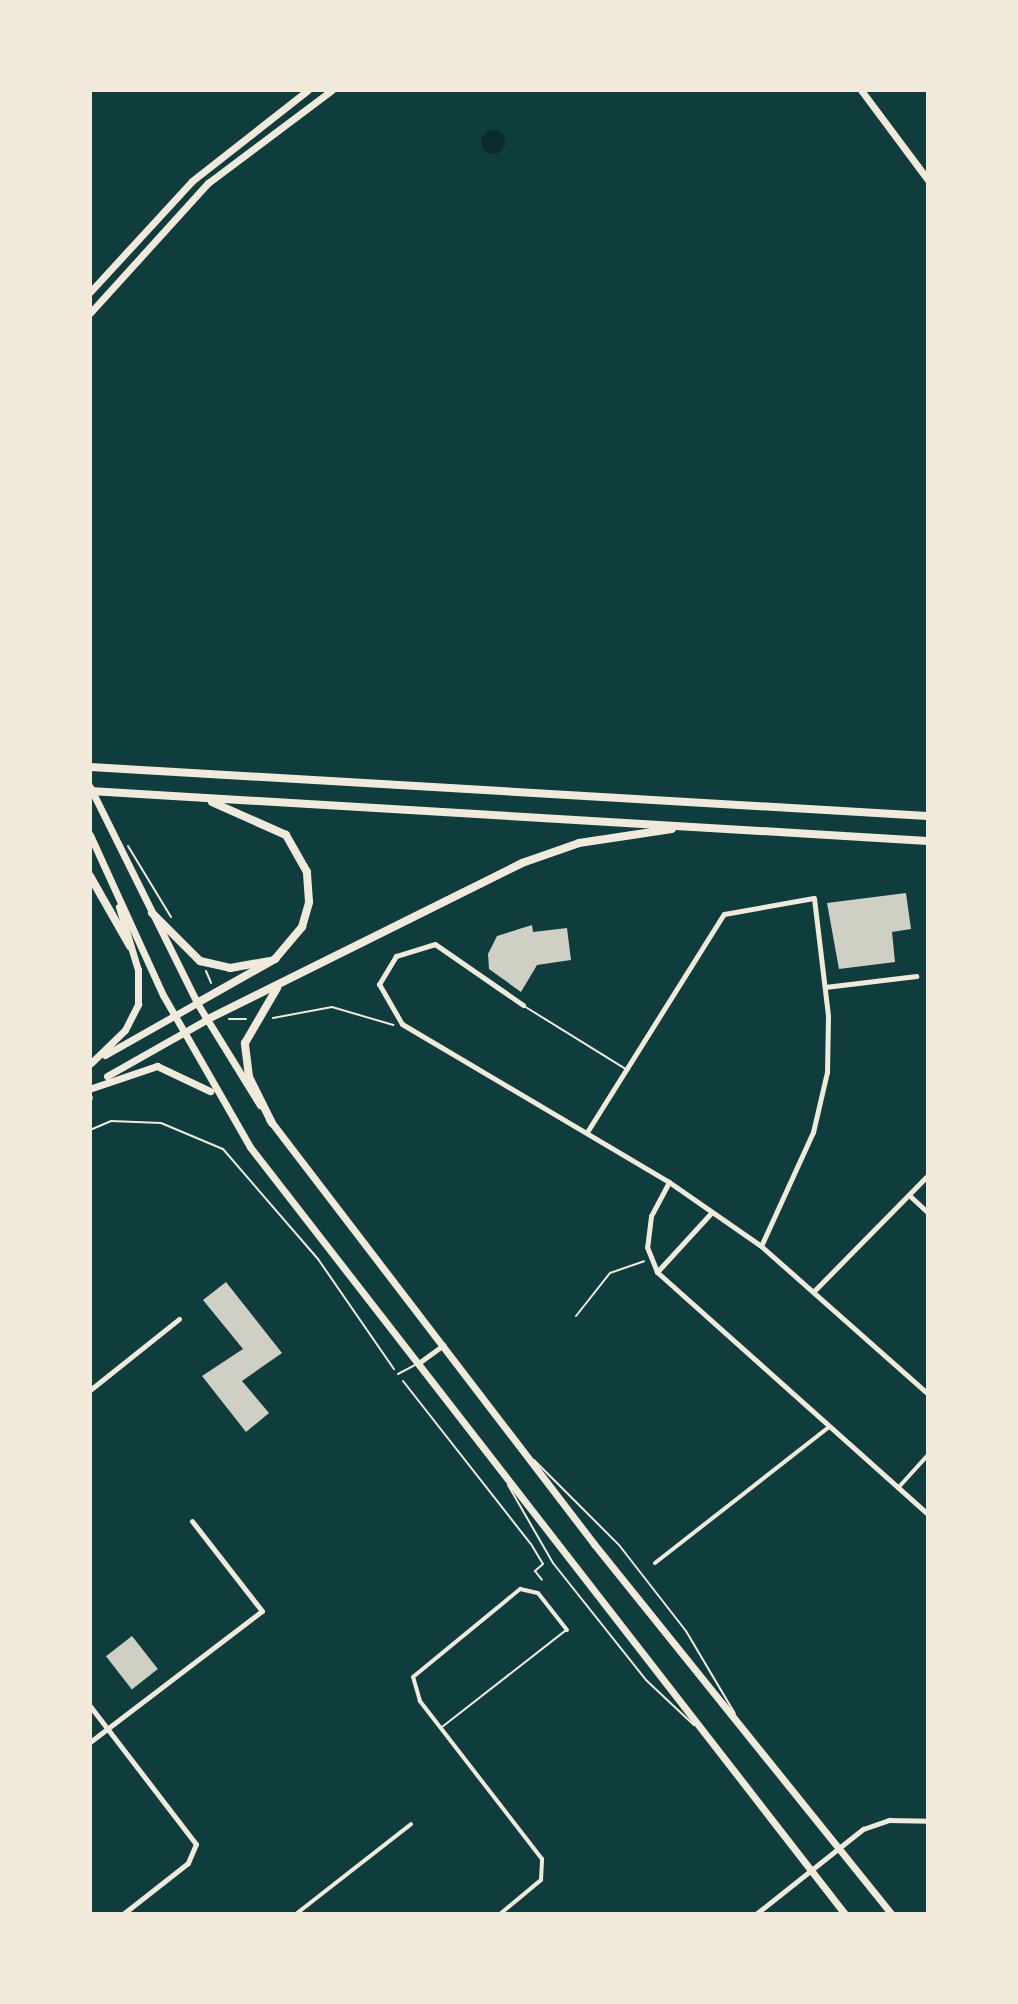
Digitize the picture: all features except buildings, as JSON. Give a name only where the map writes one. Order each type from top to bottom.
[{"type":"highway","points":[[90,767],[928,816]]},
{"type":"highway","points":[[90,789],[928,841]]},
{"type":"highway","points":[[197,1003],[275,959],[308,911],[301,857],[279,829],[200,797]]},
{"type":"highway","points":[[206,1020],[542,855],[688,826]]},
{"type":"highway","points":[[90,876],[130,946]]},
{"type":"highway","points":[[152,913],[200,961],[230,968],[275,959]]},
{"type":"highway","points":[[272,1123],[249,1077],[245,1043],[261,1005],[288,979]]},
{"type":"main road","points":[[90,292],[192,181],[308,90]]},
{"type":"main road","points":[[90,313],[208,183],[332,90]]},
{"type":"main road","points":[[861,90],[928,180]]},
{"type":"main road","points":[[90,789],[206,1020],[272,1123],[891,1914]]},
{"type":"main road","points":[[91,837],[182,1033],[220,1101],[845,1914]]},
{"type":"main road","points":[[91,1064],[137,1010],[141,984],[110,877]]},
{"type":"main road","points":[[91,1064],[197,1003]]},
{"type":"main road","points":[[91,1092],[206,1020]]},
{"type":"main road","points":[[91,1092],[157,1066],[199,1081],[220,1101]]},
{"type":"street","points":[[587,1132],[724,914],[814,898],[825,987],[827,1072],[813,1132],[761,1246]]},
{"type":"street","points":[[523,1005],[427,943],[396,956],[381,973],[381,996],[402,1024],[669,1182],[761,1246],[815,1290],[928,1394]]},
{"type":"street","points":[[825,987],[916,976]]},
{"type":"street","points":[[815,1290],[928,1175]]},
{"type":"street","points":[[669,1182],[651,1216],[650,1259],[657,1272],[928,1514]]},
{"type":"street","points":[[909,1195],[928,1213]]},
{"type":"street","points":[[657,1272],[712,1212]]},
{"type":"street","points":[[90,1390],[179,1319]]},
{"type":"street","points":[[420,1362],[444,1345]]},
{"type":"street","points":[[655,1563],[829,1427]]},
{"type":"street","points":[[898,1488],[928,1455]]},
{"type":"street","points":[[90,1742],[262,1611],[192,1521]]},
{"type":"street","points":[[500,1914],[536,1886],[542,1859],[413,1690],[419,1668],[520,1589],[538,1593],[567,1630]]},
{"type":"street","points":[[90,1706],[187,1829],[193,1858],[123,1914]]},
{"type":"street","points":[[756,1914],[880,1822],[928,1821]]},
{"type":"street","points":[[296,1914],[411,1824]]},
{"type":"lane","points":[[523,1005],[626,1069]]},
{"type":"lane","points":[[398,1374],[420,1362]]},
{"type":"lane","points":[[491,1452],[553,1563],[646,1680],[710,1737]]},
{"type":"lane","points":[[532,1457],[596,1518],[670,1610],[741,1726]]},
{"type":"lane","points":[[441,1728],[567,1630]]},
{"type":"path","points":[[126,843],[176,925]]},
{"type":"path","points":[[206,970],[213,988]]},
{"type":"path","points":[[268,1018],[332,1007],[380,1025],[402,1024]]},
{"type":"path","points":[[228,1017],[231,1024],[247,1019]]},
{"type":"path","points":[[90,1105],[91,1092]]},
{"type":"path","points":[[90,1130],[111,1121],[158,1123],[223,1149],[318,1259],[391,1365]]},
{"type":"path","points":[[576,1316],[610,1273],[650,1259]]},
{"type":"path","points":[[404,1382],[543,1564],[535,1571],[542,1580]]},
{"type":"water","points":[[493,130],[502,133],[505,142],[502,151],[493,154],[484,151],[481,142],[484,133]]}]
